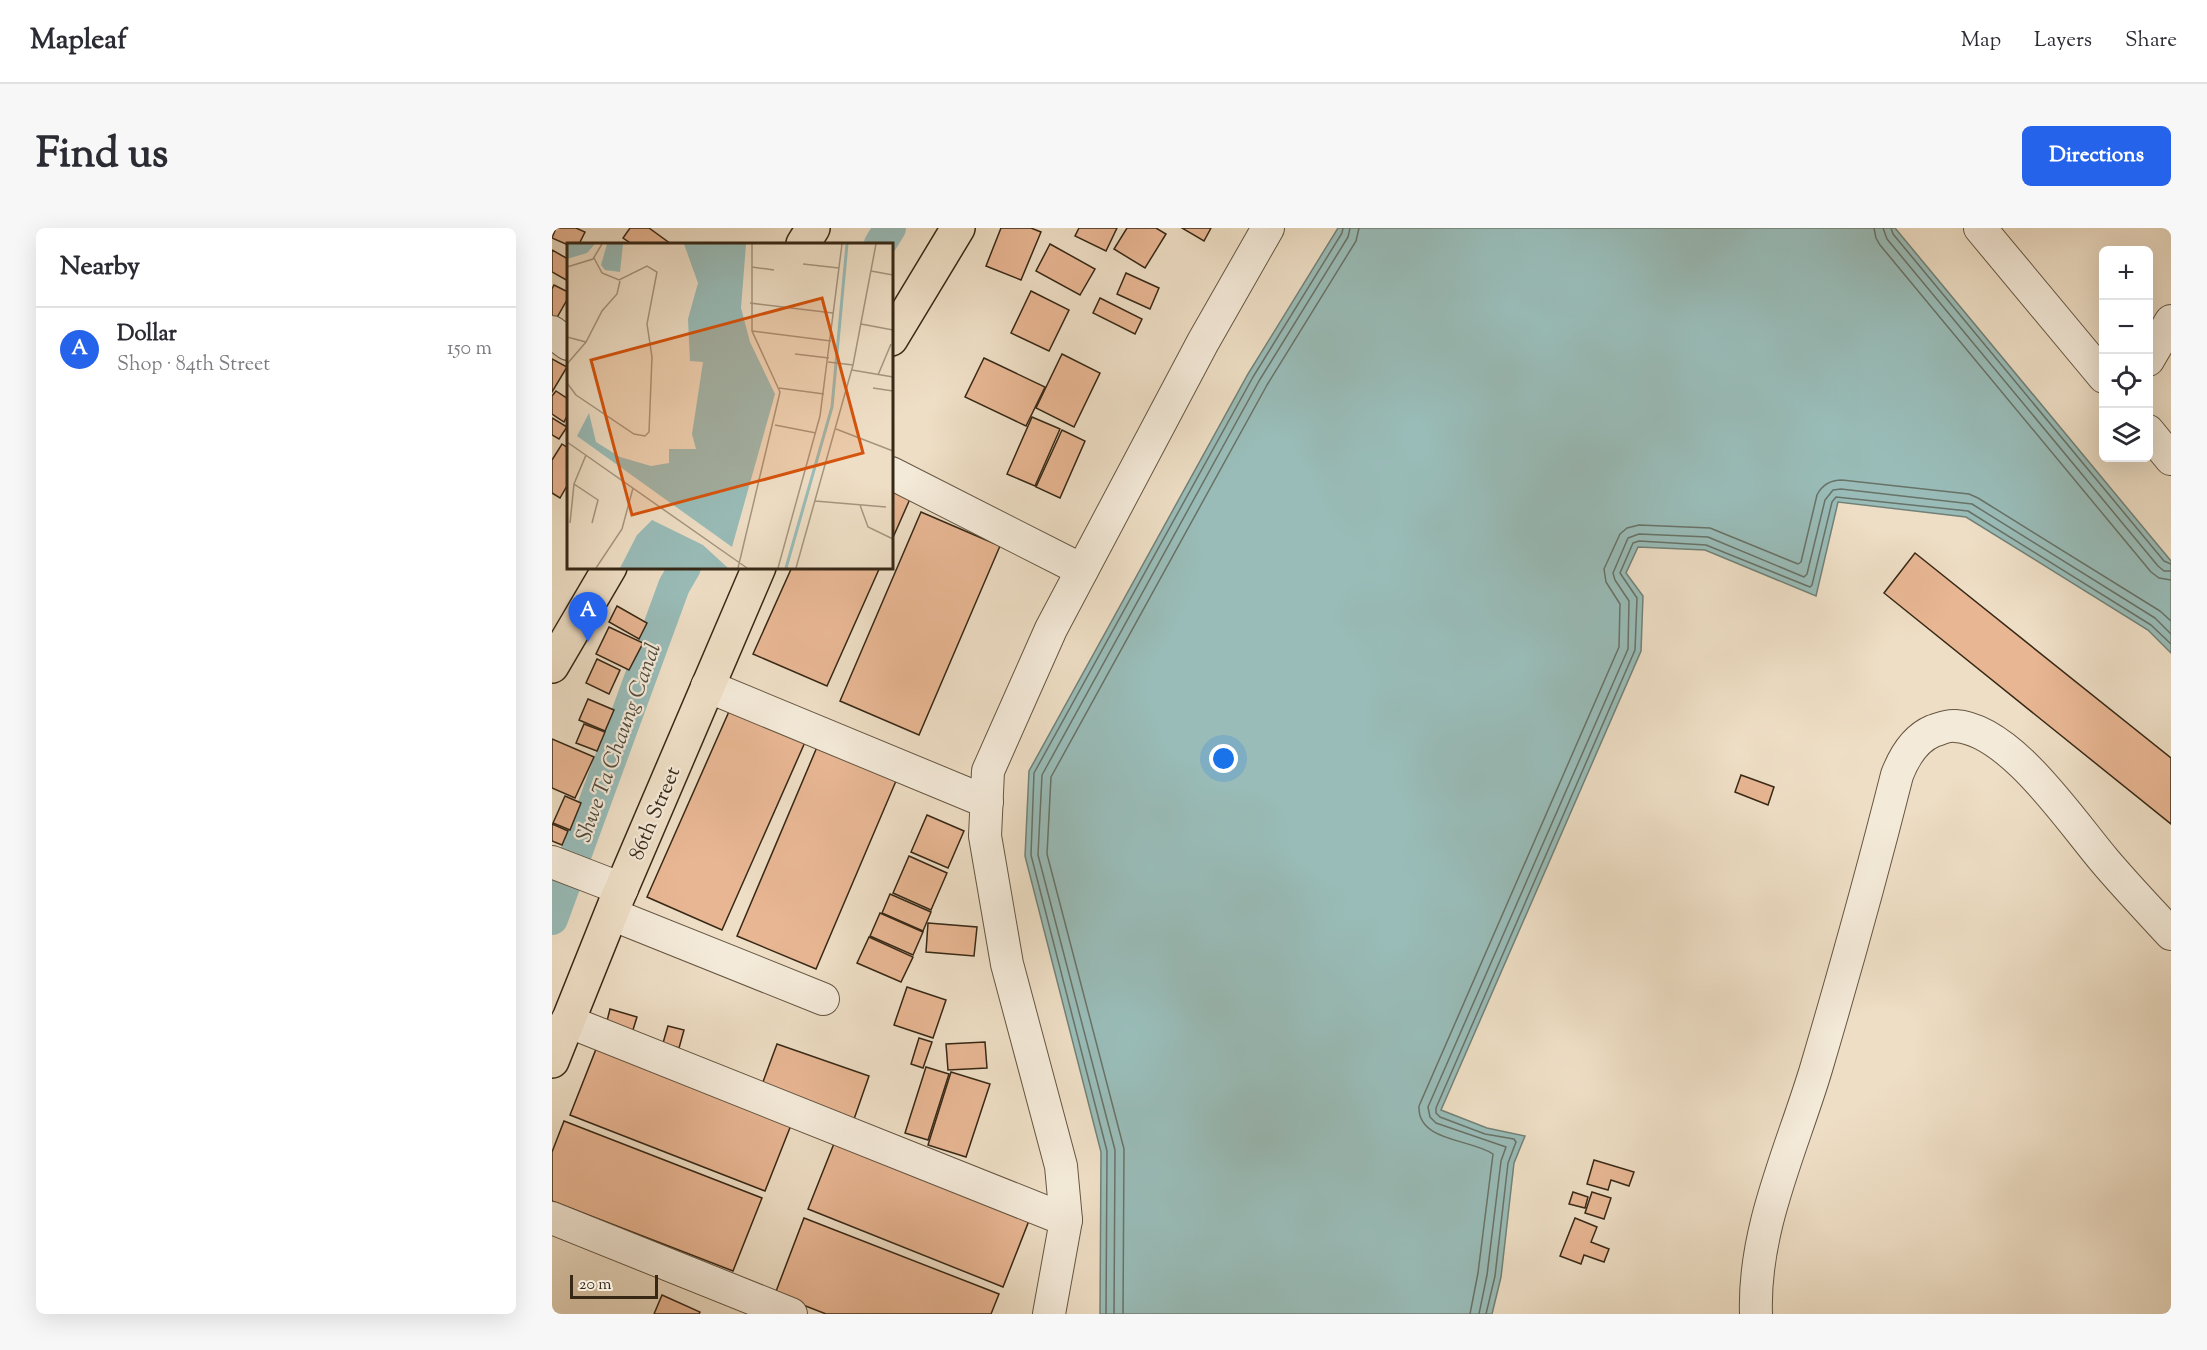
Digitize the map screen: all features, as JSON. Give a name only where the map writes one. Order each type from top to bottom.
[{"type":"main road","points":[[804,243],[813,228]]},
{"type":"main road","points":[[892,337],[958,228]]},
{"type":"main road","points":[[552,666],[609,568]]},
{"type":"main road","name":"86th Street","points":[[552,1061],[616,902],[759,568]]},
{"type":"street","points":[[1049,1314],[1066,1220],[1061,1166],[1007,964],[985,836],[988,771],[1051,629],[1203,342],[1268,228]]},
{"type":"street","points":[[1980,228],[2099,371]]},
{"type":"street","points":[[2152,354],[2171,321]]},
{"type":"street","points":[[552,332],[567,343]]},
{"type":"street","points":[[2153,437],[2171,459]]},
{"type":"street","points":[[892,474],[1082,570]]},
{"type":"street","points":[[707,686],[987,802]]},
{"type":"street","points":[[1756,1314],[1759,1260],[1765,1229],[1816,1070],[1897,775],[1903,758],[1914,745],[1927,734],[1953,725],[1971,729],[1992,739],[2017,758],[2104,861],[2171,934]]},
{"type":"street","points":[[569,869],[616,902],[823,999]]},
{"type":"street","points":[[567,1022],[1066,1220]]},
{"type":"street","points":[[552,1218],[791,1314]]},
{"type":"water","points":[[1338,228],[1895,228],[2171,561],[2171,653],[2148,630],[1966,517],[1838,502],[1816,596],[1705,550],[1638,547],[1626,573],[1643,596],[1641,651],[1441,1110],[1487,1128],[1525,1136],[1514,1163],[1501,1277],[1492,1314],[1100,1314],[1101,1152],[1025,856],[1029,771],[1248,374]]},
{"type":"building","points":[[556,228],[576,228],[585,232],[580,243],[567,245],[552,238]]},
{"type":"building","points":[[630,228],[649,228],[670,243],[630,243],[623,238]]},
{"type":"building","points":[[1001,228],[1031,228],[1041,232],[1021,280],[986,266]]},
{"type":"building","points":[[1079,228],[1117,228],[1106,251],[1075,236]]},
{"type":"building","points":[[1127,228],[1156,228],[1166,234],[1145,268],[1114,249]]},
{"type":"building","points":[[1182,228],[1211,228],[1204,241]]},
{"type":"building","points":[[1050,244],[1095,269],[1080,295],[1036,271]]},
{"type":"building","points":[[552,250],[567,258],[567,280],[552,272]]},
{"type":"building","points":[[1126,273],[1159,288],[1150,309],[1117,294]]},
{"type":"building","points":[[554,285],[567,292],[567,300],[555,321],[552,319]]},
{"type":"building","points":[[1031,291],[1069,310],[1049,351],[1011,333]]},
{"type":"building","points":[[1100,298],[1142,319],[1135,334],[1093,313]]},
{"type":"building","points":[[1062,354],[1100,373],[1074,427],[1036,408]]},
{"type":"building","points":[[984,358],[1045,387],[1026,426],[965,397]]},
{"type":"building","points":[[552,359],[567,367],[552,392]]},
{"type":"building","points":[[556,391],[567,398],[567,416],[564,422],[552,414],[552,396]]},
{"type":"building","points":[[1032,417],[1060,429],[1035,486],[1007,474]]},
{"type":"building","points":[[552,418],[567,427],[559,439],[552,435]]},
{"type":"building","points":[[1062,430],[1085,441],[1060,498],[1036,487]]},
{"type":"building","points":[[562,444],[567,447],[567,486],[560,498],[552,493],[552,460]]},
{"type":"building","points":[[892,491],[910,499],[892,540]]},
{"type":"building","points":[[921,512],[1000,546],[919,735],[840,701]]},
{"type":"building","points":[[1915,553],[2171,758],[2171,824],[1884,593]]},
{"type":"building","points":[[792,568],[880,568],[827,686],[753,654]]},
{"type":"building","points":[[617,606],[647,623],[639,639],[609,622]]},
{"type":"building","points":[[609,627],[643,643],[629,670],[596,654]]},
{"type":"building","points":[[597,659],[620,670],[609,694],[586,683]]},
{"type":"building","points":[[588,699],[614,710],[605,731],[579,720]]},
{"type":"building","points":[[731,707],[806,740],[722,930],[647,897]]},
{"type":"building","points":[[584,724],[605,732],[597,751],[576,743]]},
{"type":"building","points":[[552,739],[594,757],[575,798],[552,788]]},
{"type":"building","points":[[820,740],[899,774],[816,969],[737,936]]},
{"type":"building","points":[[1741,775],[1774,787],[1768,805],[1735,792]]},
{"type":"building","points":[[565,796],[581,803],[570,830],[553,823]]},
{"type":"building","points":[[927,815],[964,831],[948,868],[911,852]]},
{"type":"building","points":[[552,824],[568,831],[562,845],[552,841]]},
{"type":"building","points":[[909,856],[947,873],[931,910],[893,893]]},
{"type":"building","points":[[890,894],[931,912],[923,931],[882,913]]},
{"type":"building","points":[[880,913],[923,932],[913,955],[870,936]]},
{"type":"building","points":[[928,923],[977,927],[974,956],[926,952]]},
{"type":"building","points":[[869,937],[913,957],[901,982],[857,963]]},
{"type":"building","points":[[907,987],[946,1000],[933,1038],[894,1025]]},
{"type":"building","points":[[610,1009],[637,1017],[632,1033],[606,1025]]},
{"type":"building","points":[[668,1026],[684,1030],[679,1048],[663,1043]]},
{"type":"building","points":[[919,1038],[932,1042],[923,1068],[911,1064]]},
{"type":"building","points":[[600,1039],[795,1115],[765,1191],[570,1115]]},
{"type":"building","points":[[985,1042],[987,1068],[948,1070],[946,1044]]},
{"type":"building","points":[[777,1044],[869,1076],[853,1122],[760,1090]]},
{"type":"building","points":[[926,1067],[949,1074],[928,1140],[905,1133]]},
{"type":"building","points":[[951,1072],[990,1084],[966,1157],[928,1145]]},
{"type":"building","points":[[564,1121],[762,1198],[733,1271],[552,1201],[552,1152]]},
{"type":"building","points":[[837,1136],[1032,1213],[1003,1287],[808,1209]]},
{"type":"building","points":[[1594,1160],[1634,1172],[1629,1186],[1611,1180],[1608,1190],[1587,1184]]},
{"type":"building","points":[[1573,1192],[1588,1197],[1585,1208],[1569,1204]]},
{"type":"building","points":[[1592,1192],[1611,1198],[1604,1219],[1585,1213]]},
{"type":"building","points":[[804,1218],[999,1294],[991,1314],[826,1314],[775,1294]]},
{"type":"building","points":[[1575,1218],[1597,1227],[1591,1242],[1609,1249],[1604,1262],[1584,1255],[1581,1264],[1560,1256]]},
{"type":"building","points":[[662,1295],[700,1312],[699,1314],[654,1314]]},
{"type":"waterway","name":"Shwe Ta Chaung Canal","points":[[881,243],[890,228]]},
{"type":"waterway","name":"Shwe Ta Chaung Canal","points":[[552,919],[674,586],[684,568]]},
{"type":"place","name":"Dollar","points":[[588,642]]}]
